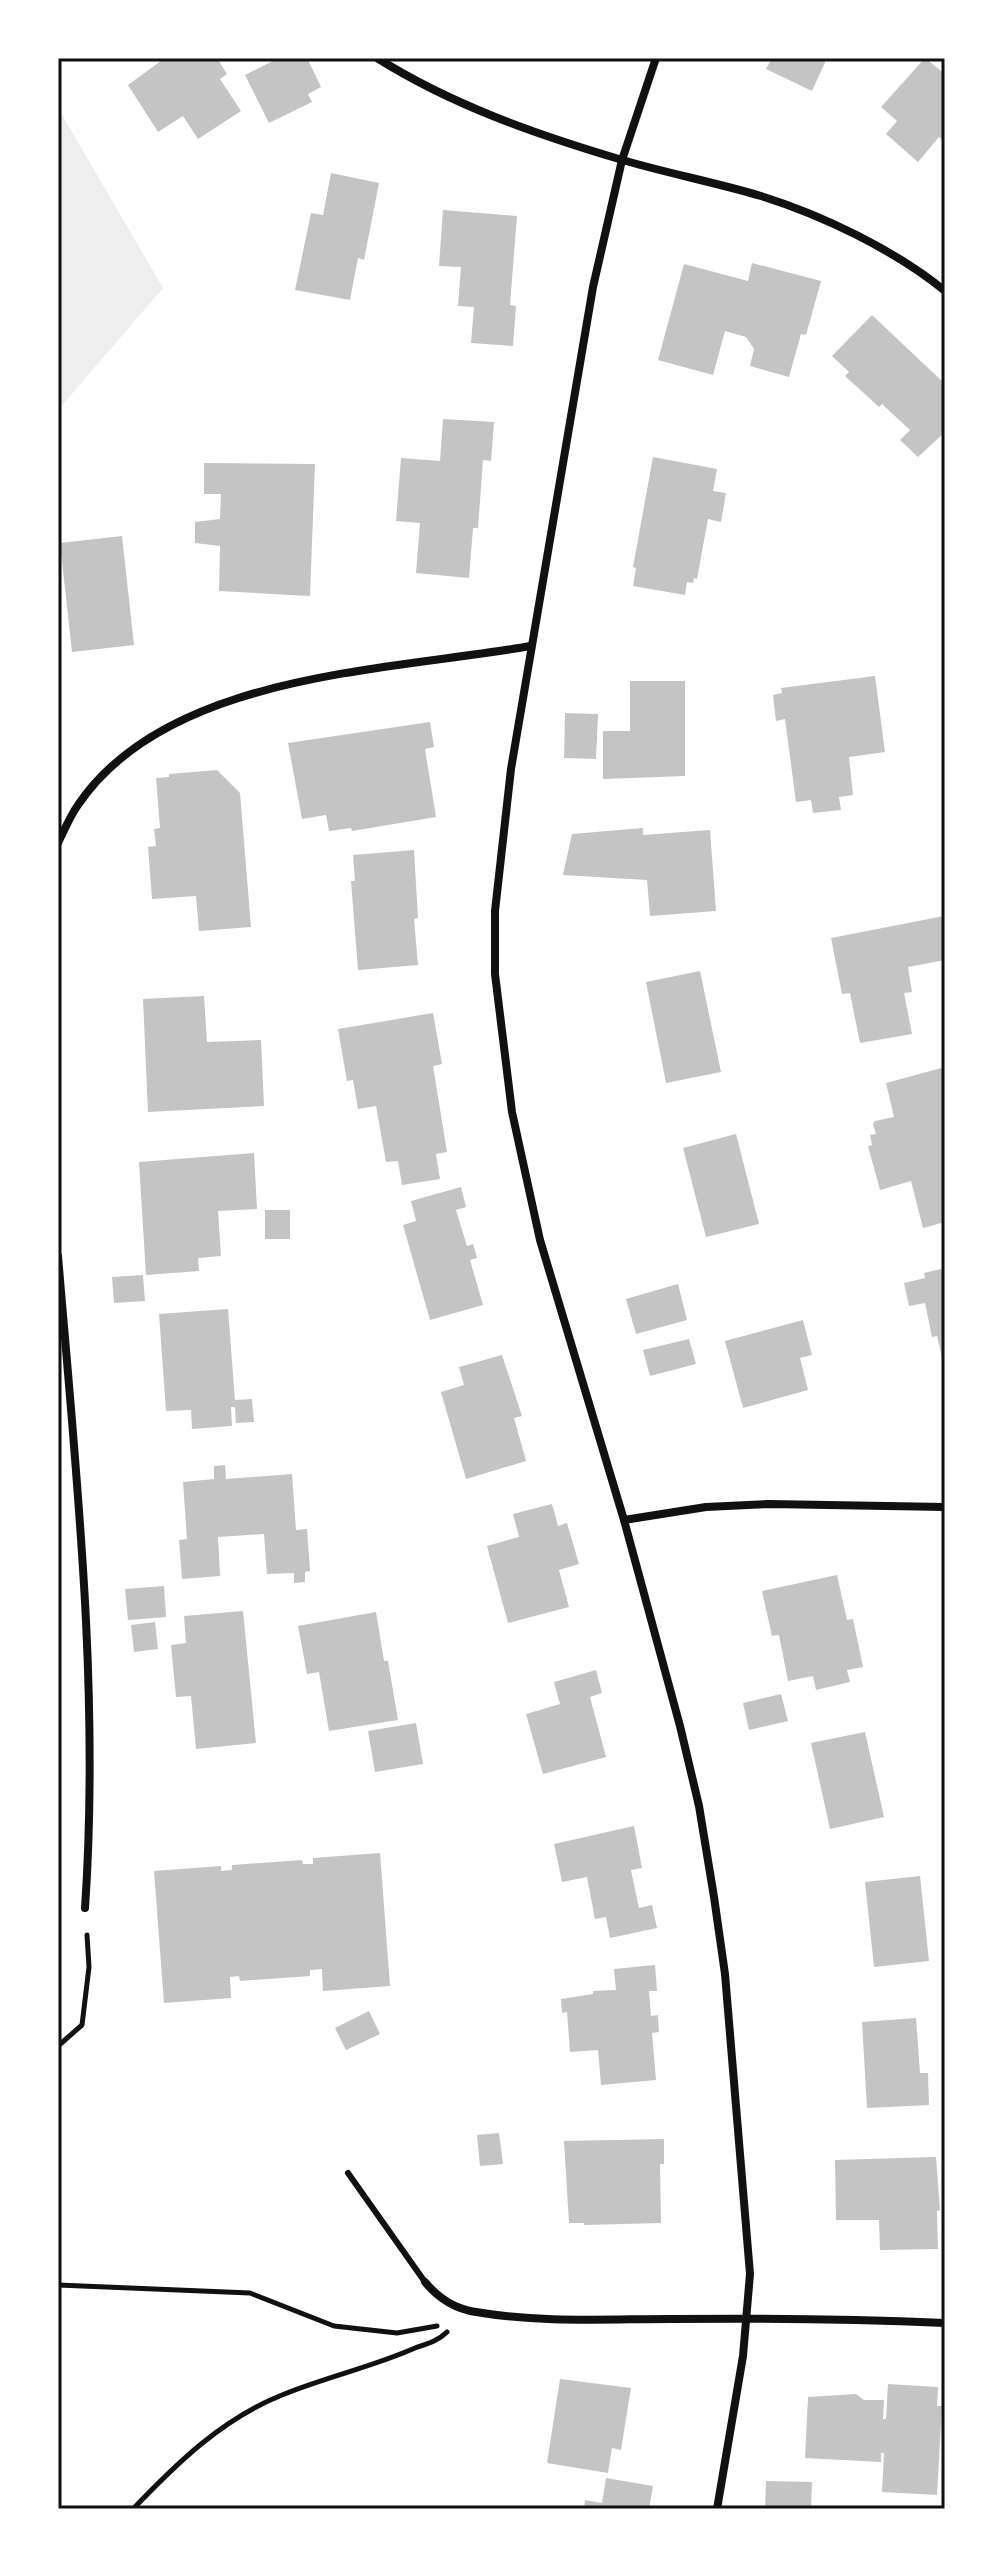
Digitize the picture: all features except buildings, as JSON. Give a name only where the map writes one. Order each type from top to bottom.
[{"type":"street","points":[[377,58],[464,105],[529,130],[622,160],[763,197],[801,212],[863,239],[945,291]]},
{"type":"street","points":[[656,58],[622,160],[593,287],[531,646],[501,839],[495,911],[497,988],[512,1112],[540,1240],[624,1520],[683,1740],[699,1806],[725,1974],[750,2274],[735,2411],[717,2509]]},
{"type":"street","points":[[58,843],[78,805],[116,762],[161,730],[208,707],[257,691],[298,683],[531,646]]},
{"type":"street","points":[[58,1256],[91,1692],[85,1908]]},
{"type":"street","points":[[624,1520],[706,1507],[769,1504],[945,1507]]},
{"type":"street","points":[[425,2282],[436,2295],[454,2306],[540,2317],[945,2323]]},
{"type":"lane","points":[[348,2173],[425,2282]]},
{"type":"path","points":[[58,2046],[82,2025],[89,1967],[85,1908]]},
{"type":"path","points":[[58,2285],[250,2293],[334,2326],[397,2333],[439,2326],[465,2309]]},
{"type":"path","points":[[133,2509],[169,2472],[237,2417],[283,2394],[389,2359],[440,2338],[465,2309]]},
{"type":"shaded area","points":[[58,108],[163,288],[58,410]]}]
